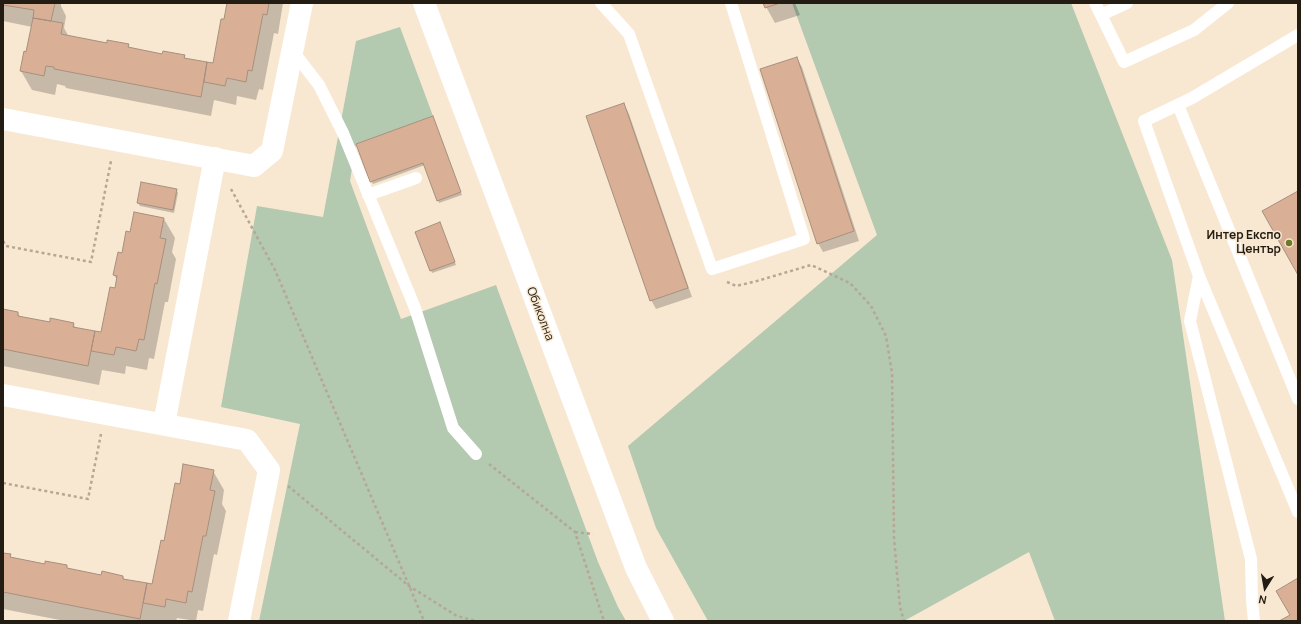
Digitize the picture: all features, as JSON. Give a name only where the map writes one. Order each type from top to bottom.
[{"type":"street","points":[[3,119],[254,166],[272,151],[302,3]]},
{"type":"street","name":"Обиколна","points":[[424,3],[636,568],[663,621]]},
{"type":"street","points":[[164,424],[214,158]]},
{"type":"street","points":[[3,395],[247,440],[269,470],[239,621]]},
{"type":"lane","points":[[600,3],[629,34],[712,269],[804,238],[731,3]]},
{"type":"lane","points":[[1095,3],[1124,62],[1194,30],[1228,3]]},
{"type":"lane","points":[[1101,15],[1127,3]]},
{"type":"lane","points":[[1298,35],[1192,98],[1144,121],[1199,276],[1298,512]]},
{"type":"lane","points":[[292,50],[319,85],[343,133],[415,308],[454,428],[476,454]]},
{"type":"lane","points":[[1178,105],[1298,399]]},
{"type":"lane","points":[[368,195],[416,178]]},
{"type":"lane","points":[[1199,276],[1190,321],[1251,559],[1254,621]]},
{"type":"path","points":[[3,241],[6,246],[91,262],[115,140]]},
{"type":"path","points":[[230,186],[275,270],[424,621]]},
{"type":"path","points":[[712,269],[725,281],[736,286],[811,265],[850,283],[871,306],[886,336],[892,372],[894,538],[900,607],[904,621]]},
{"type":"path","points":[[3,483],[88,499],[105,414]]},
{"type":"path","points":[[476,454],[575,532],[593,534]]},
{"type":"path","points":[[269,470],[409,586],[458,616],[476,621]]},
{"type":"path","points":[[575,532],[604,621]]},
{"type":"green space","points":[[792,3],[1071,3],[1172,260],[1225,621],[1055,621],[1029,552],[904,621],[708,621],[656,528],[628,446],[877,235]]},
{"type":"green space","points":[[400,27],[433,116],[356,144],[350,181],[401,319],[496,285],[598,562],[618,607],[626,621],[259,621],[300,424],[221,407],[257,206],[323,217],[356,41]]},
{"type":"building","points":[[3,3],[55,3],[51,21],[33,18],[34,10],[3,5]]},
{"type":"building","points":[[227,3],[269,3],[267,15],[263,14],[252,71],[248,70],[246,82],[227,78],[225,86],[204,82],[207,62],[213,63],[221,19],[224,19]]},
{"type":"building","points":[[763,3],[780,3],[765,8]]},
{"type":"building","points":[[33,18],[63,23],[61,34],[107,43],[107,40],[129,44],[128,47],[162,54],[163,51],[185,55],[184,58],[207,62],[201,97],[54,69],[54,67],[46,66],[44,76],[20,71],[24,51],[26,52]]},
{"type":"building","points":[[797,57],[854,231],[817,244],[760,69]]},
{"type":"building","points":[[624,103],[688,288],[650,301],[586,116]]},
{"type":"building","points":[[433,116],[461,192],[437,201],[423,163],[370,182],[356,144]]},
{"type":"building","points":[[141,182],[177,189],[173,210],[137,203]]},
{"type":"building","name":"Интер Експо Център","points":[[1298,191],[1298,275],[1262,211]]},
{"type":"building","points":[[134,212],[164,218],[160,238],[166,239],[157,284],[155,283],[144,340],[139,339],[136,351],[116,347],[114,355],[91,351],[95,331],[101,332],[110,287],[115,288],[117,276],[113,275],[118,252],[122,253],[126,231],[130,232]]},
{"type":"building","points":[[440,222],[455,262],[430,271],[415,232]]},
{"type":"building","points":[[3,309],[18,312],[18,316],[50,322],[50,318],[74,323],[73,327],[95,331],[88,366],[3,349]]},
{"type":"building","points":[[183,464],[214,470],[210,490],[215,491],[206,536],[203,536],[192,592],[188,591],[186,603],[166,599],[165,607],[143,603],[147,583],[152,584],[161,540],[164,541],[175,483],[180,484]]},
{"type":"building","points":[[3,553],[11,554],[10,557],[45,564],[45,561],[67,565],[67,568],[101,575],[102,571],[123,576],[123,579],[147,583],[140,619],[3,592]]},
{"type":"building","points":[[1298,578],[1298,621],[1279,621],[1290,615],[1276,591]]},
{"type":"place","name":"Интер Експо Център","points":[[1289,243]]}]
